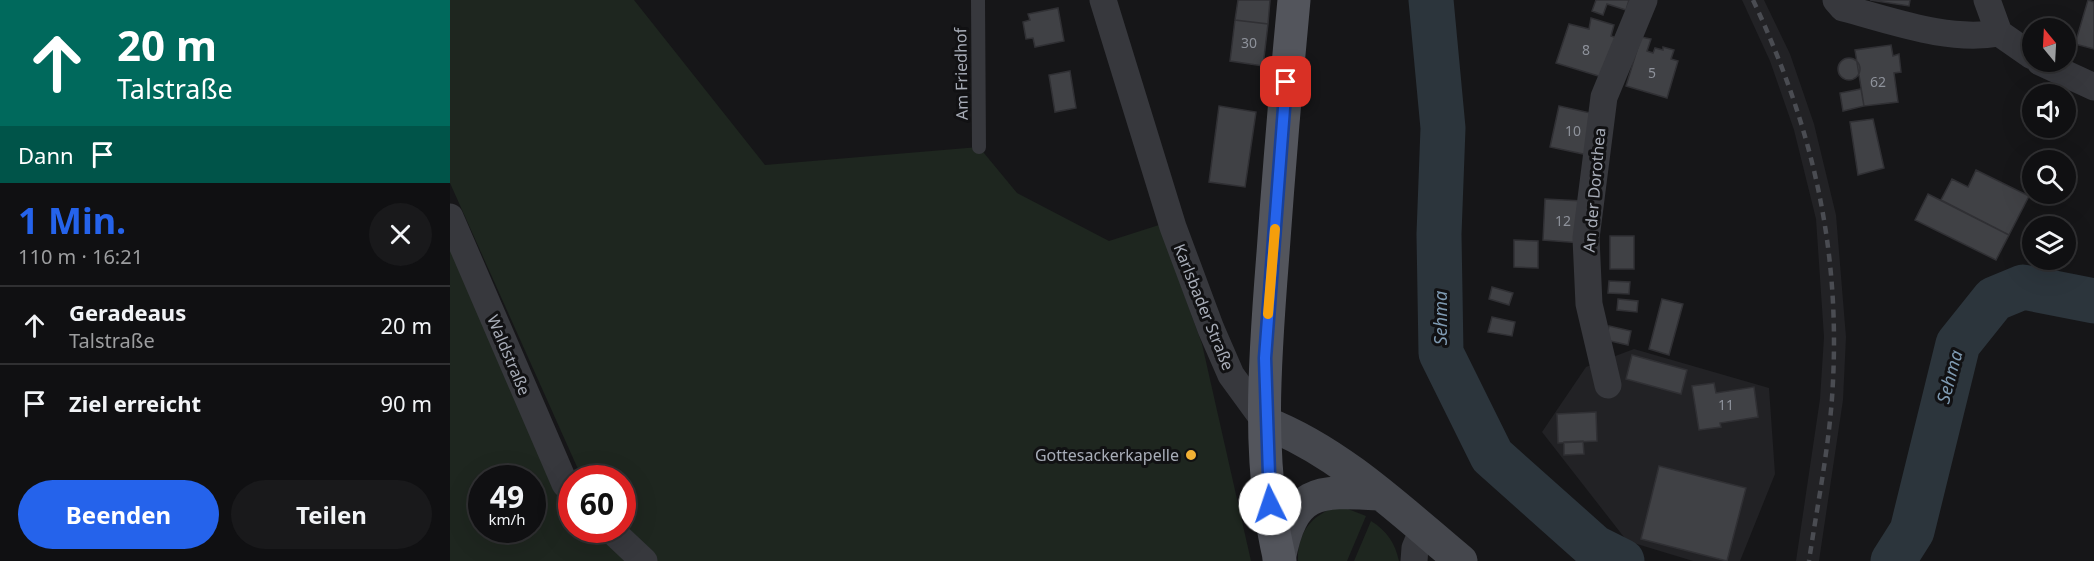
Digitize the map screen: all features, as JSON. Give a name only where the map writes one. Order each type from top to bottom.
[{"type":"main road","points":[[1279,560],[1272,528],[1265,358],[1294,0]]},
{"type":"main road","points":[[1266,423],[1294,434],[1379,494],[1461,561]]},
{"type":"main road","points":[[1279,560],[1289,521],[1296,510],[1307,500],[1336,492],[1379,494]]},
{"type":"street","name":"Karlsbader Straße","points":[[1103,0],[1173,228],[1211,330],[1231,375],[1266,423]]},
{"type":"street","name":"An der Dorothea","points":[[1608,386],[1589,304],[1586,238],[1604,97],[1644,0]]},
{"type":"street","points":[[1836,0],[1843,8],[1932,30],[1977,37],[1999,33]]},
{"type":"street","points":[[1987,0],[1999,33],[2022,49]]},
{"type":"street","points":[[2062,72],[2094,87]]},
{"type":"street","name":"Waldstraße","points":[[450,217],[558,468]]},
{"type":"street","points":[[1414,561],[1415,548],[1423,529]]},
{"type":"street","points":[[625,543],[644,561]]},
{"type":"lane","name":"Am Friedhof","points":[[978,0],[979,147]]},
{"type":"shaded area","points":[[450,0],[634,0],[765,165],[979,147],[1017,193],[1109,241],[1159,225],[1202,344],[1251,561],[450,561],[450,250],[558,465],[558,543],[636,543],[636,465],[576,465],[450,183]]},
{"type":"shaded area","points":[[1742,0],[1764,0],[1790,54],[1814,124],[1836,215],[1846,337],[1843,400],[1819,561],[1796,561],[1820,399],[1824,337],[1816,219],[1794,130],[1770,61]]},
{"type":"shaded area","points":[[1634,349],[1769,388],[1775,474],[1740,561],[1693,561],[1627,541],[1542,432],[1586,367]]},
{"type":"shaded area","points":[[1334,508],[1348,509],[1366,516],[1347,561],[1298,561],[1300,543],[1307,528],[1318,516]]},
{"type":"shaded area","points":[[1371,521],[1390,538],[1399,561],[1354,561]]},
{"type":"building","points":[[1238,0],[1270,0],[1268,24],[1235,20]]},
{"type":"building","points":[[1596,0],[1629,0],[1626,10],[1607,4],[1603,15],[1592,11]]},
{"type":"building","points":[[1870,0],[1910,0],[1909,6]]},
{"type":"building","points":[[2088,0],[2094,2],[2094,49],[2076,44]]},
{"type":"building","points":[[1058,8],[1064,41],[1035,47],[1033,38],[1026,39],[1023,22],[1030,20],[1028,14]]},
{"type":"building","points":[[1591,18],[1614,25],[1611,36],[1617,38],[1605,78],[1556,63],[1569,24],[1589,29]]},
{"type":"building","points":[[1235,20],[1268,24],[1263,66],[1230,61]]},
{"type":"building","points":[[1641,37],[1651,39],[1647,51],[1653,53],[1655,48],[1663,50],[1663,47],[1674,50],[1671,59],[1678,61],[1667,98],[1626,86]]},
{"type":"building","points":[[1891,45],[1893,56],[1899,54],[1901,72],[1894,73],[1898,102],[1864,106],[1855,50]]},
{"type":"building","points":[[1849,58],[1857,61],[1860,69],[1857,77],[1849,80],[1841,77],[1838,69],[1841,61]]},
{"type":"building","points":[[1070,71],[1076,108],[1055,112],[1049,75]]},
{"type":"building","points":[[1861,89],[1864,106],[1843,111],[1840,93]]},
{"type":"building","points":[[1219,106],[1256,112],[1245,187],[1209,182]]},
{"type":"building","points":[[1559,106],[1595,114],[1588,155],[1550,147]]},
{"type":"building","points":[[1873,119],[1884,168],[1858,175],[1850,122]]},
{"type":"building","points":[[1976,170],[2022,193],[2022,204],[2025,204],[2009,235],[1941,200],[1952,179],[1968,187]]},
{"type":"building","points":[[1928,194],[2009,235],[1996,260],[1915,220]]},
{"type":"building","points":[[1545,199],[1583,201],[1581,243],[1543,240]]},
{"type":"building","points":[[1610,236],[1634,236],[1634,269],[1610,269]]},
{"type":"building","points":[[1514,240],[1538,241],[1538,268],[1514,267]]},
{"type":"building","points":[[1609,281],[1630,282],[1629,294],[1608,293]]},
{"type":"building","points":[[1492,287],[1513,293],[1509,305],[1489,299]]},
{"type":"building","points":[[1618,299],[1638,301],[1637,312],[1617,310]]},
{"type":"building","points":[[1662,299],[1683,304],[1669,355],[1649,349]]},
{"type":"building","points":[[1492,317],[1515,322],[1512,336],[1488,332]]},
{"type":"building","points":[[1609,326],[1631,331],[1628,345],[1606,340]]},
{"type":"building","points":[[1632,355],[1687,370],[1681,394],[1626,379]]},
{"type":"building","points":[[1714,383],[1716,393],[1754,387],[1758,417],[1720,423],[1721,427],[1699,430],[1692,386]]},
{"type":"building","points":[[1596,412],[1597,441],[1558,443],[1557,414]]},
{"type":"building","points":[[1583,441],[1584,454],[1564,455],[1564,442]]},
{"type":"building","points":[[1659,466],[1746,488],[1727,561],[1641,539]]},
{"type":"waterway","name":"Sehma","points":[[1431,0],[1443,128],[1439,234],[1441,353],[1492,456],[1594,547],[1622,561]]},
{"type":"waterway","name":"Sehma","points":[[1893,561],[1912,531],[1958,344],[1994,299],[2023,287],[2094,301]]},
{"type":"railway","points":[[1753,0],[1792,97],[1807,145],[1819,194],[1832,293],[1834,345],[1832,398],[1809,561]]},
{"type":"slow traffic","points":[[1268,314],[1275,229]]},
{"type":"place","name":"Gottesackerkapelle","points":[[1191,455]]},
{"type":"route","points":[[1270,504],[1265,358],[1286,82]]}]
